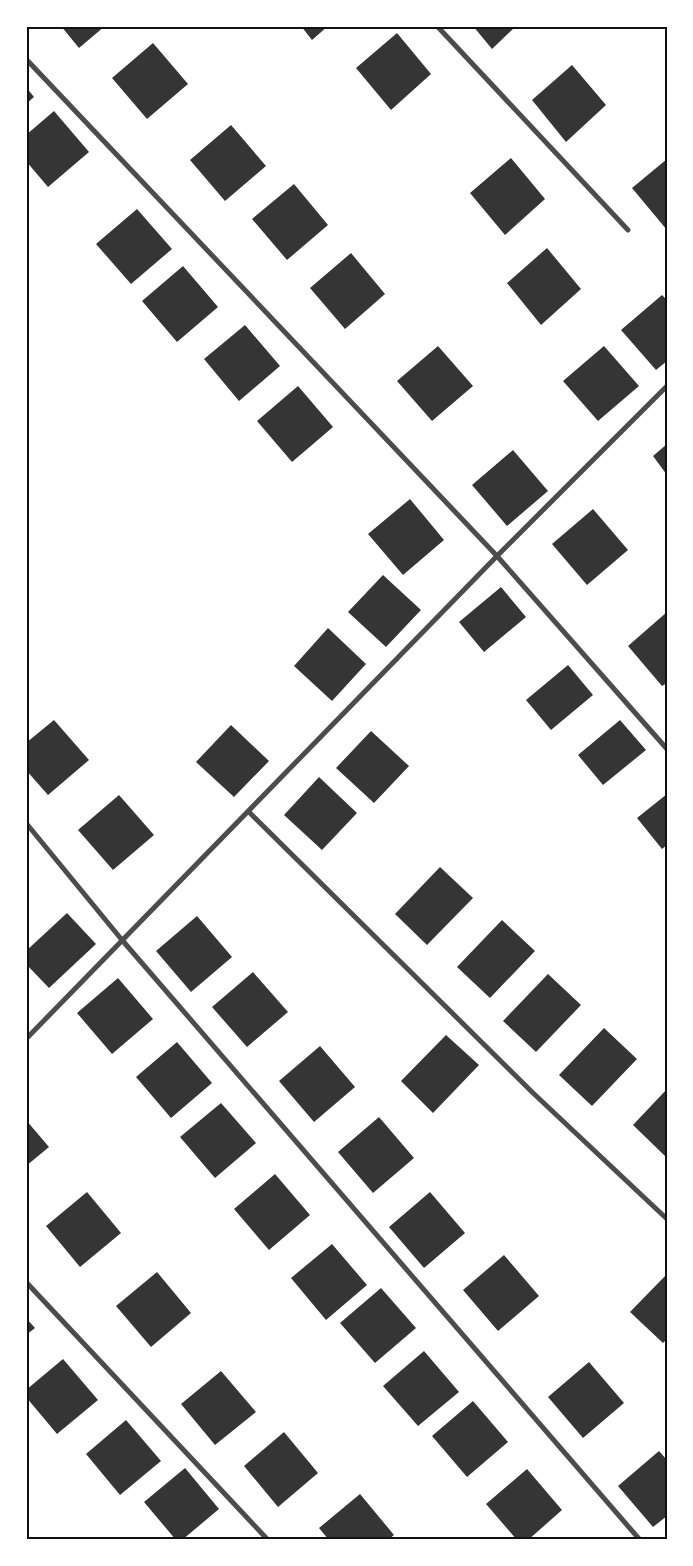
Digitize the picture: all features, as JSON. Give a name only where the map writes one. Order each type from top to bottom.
[{"type":"street","points":[[437,26],[628,230]]},
{"type":"street","points":[[26,59],[497,556],[667,750]]},
{"type":"street","points":[[26,1039],[497,556],[667,386]]},
{"type":"street","points":[[249,812],[532,1092],[667,1218]]},
{"type":"street","points":[[26,823],[122,940],[640,1540]]},
{"type":"street","points":[[26,1282],[268,1540]]},
{"type":"building","points":[[61,26],[105,26],[79,48]]},
{"type":"building","points":[[301,26],[328,26],[312,40]]},
{"type":"building","points":[[473,26],[516,26],[492,49]]},
{"type":"building","points":[[397,33],[431,74],[391,110],[356,68]]},
{"type":"building","points":[[153,43],[188,84],[147,119],[112,78]]},
{"type":"building","points":[[572,65],[606,105],[566,142],[532,100]]},
{"type":"building","points":[[26,87],[34,97],[26,104]]},
{"type":"building","points":[[54,111],[89,152],[48,187],[26,161],[26,135]]},
{"type":"building","points":[[231,125],[266,166],[225,201],[190,160]]},
{"type":"building","points":[[511,158],[545,199],[505,235],[470,193]]},
{"type":"building","points":[[667,159],[667,230],[632,188]]},
{"type":"building","points":[[294,184],[328,225],[287,260],[252,219]]},
{"type":"building","points":[[137,209],[172,249],[131,284],[96,244]]},
{"type":"building","points":[[547,248],[581,289],[541,325],[507,283]]},
{"type":"building","points":[[351,253],[385,294],[345,329],[310,288]]},
{"type":"building","points":[[183,266],[218,307],[177,342],[142,301]]},
{"type":"building","points":[[662,295],[667,300],[667,361],[656,370],[621,330]]},
{"type":"building","points":[[245,325],[280,366],[239,401],[204,359]]},
{"type":"building","points":[[438,346],[473,386],[432,421],[397,381]]},
{"type":"building","points":[[604,346],[639,386],[598,421],[563,381]]},
{"type":"building","points":[[298,386],[333,427],[292,462],[257,421]]},
{"type":"building","points":[[667,444],[667,475],[653,456]]},
{"type":"building","points":[[513,450],[548,491],[507,526],[472,485]]},
{"type":"building","points":[[410,499],[444,540],[403,575],[368,534]]},
{"type":"building","points":[[593,509],[628,550],[587,585],[552,544]]},
{"type":"building","points":[[383,575],[421,610],[386,647],[348,612]]},
{"type":"building","points":[[501,587],[526,617],[484,652],[459,622]]},
{"type":"building","points":[[667,612],[667,683],[662,686],[628,646]]},
{"type":"building","points":[[328,628],[366,664],[332,701],[294,666]]},
{"type":"building","points":[[568,665],[593,695],[551,730],[526,700]]},
{"type":"building","points":[[54,720],[89,760],[48,795],[26,770],[26,743]]},
{"type":"building","points":[[620,720],[646,750],[603,785],[578,755]]},
{"type":"building","points":[[231,725],[269,761],[234,797],[196,762]]},
{"type":"building","points":[[371,731],[409,766],[374,803],[336,768]]},
{"type":"building","points":[[319,777],[357,813],[322,850],[284,815]]},
{"type":"building","points":[[667,794],[667,845],[662,849],[637,818]]},
{"type":"building","points":[[119,795],[154,835],[113,870],[78,830]]},
{"type":"building","points":[[440,867],[473,898],[427,945],[395,914]]},
{"type":"building","points":[[67,913],[96,944],[49,988],[26,964],[26,951]]},
{"type":"building","points":[[197,916],[232,957],[191,992],[156,951]]},
{"type":"building","points":[[502,920],[535,951],[490,998],[457,967]]},
{"type":"building","points":[[253,972],[288,1012],[247,1047],[212,1007]]},
{"type":"building","points":[[548,974],[581,1005],[536,1052],[503,1021]]},
{"type":"building","points":[[118,978],[153,1019],[112,1054],[77,1013]]},
{"type":"building","points":[[604,1028],[637,1059],[592,1106],[559,1075]]},
{"type":"building","points":[[446,1035],[479,1065],[433,1113],[401,1081]]},
{"type":"building","points":[[177,1042],[212,1083],[171,1118],[136,1077]]},
{"type":"building","points":[[320,1046],[355,1087],[314,1122],[279,1081]]},
{"type":"building","points":[[667,1089],[667,1155],[665,1156],[633,1125]]},
{"type":"building","points":[[221,1103],[256,1143],[215,1178],[180,1137]]},
{"type":"building","points":[[379,1117],[414,1158],[373,1193],[338,1152]]},
{"type":"building","points":[[26,1120],[49,1147],[26,1166]]},
{"type":"building","points":[[275,1174],[310,1215],[269,1250],[234,1209]]},
{"type":"building","points":[[87,1192],[121,1233],[80,1267],[46,1226]]},
{"type":"building","points":[[430,1192],[465,1233],[424,1268],[389,1227]]},
{"type":"building","points":[[332,1244],[367,1285],[326,1320],[291,1278]]},
{"type":"building","points":[[504,1255],[539,1296],[498,1331],[463,1290]]},
{"type":"building","points":[[157,1272],[191,1313],[151,1347],[116,1306]]},
{"type":"building","points":[[667,1274],[667,1339],[663,1343],[630,1312]]},
{"type":"building","points":[[381,1288],[416,1328],[375,1363],[340,1323]]},
{"type":"building","points":[[26,1318],[35,1328],[26,1335]]},
{"type":"building","points":[[424,1351],[459,1392],[418,1426],[383,1386]]},
{"type":"building","points":[[63,1359],[98,1400],[57,1434],[26,1397],[26,1390]]},
{"type":"building","points":[[589,1362],[624,1403],[583,1438],[548,1397]]},
{"type":"building","points":[[221,1371],[256,1412],[215,1445],[181,1404]]},
{"type":"building","points":[[473,1401],[508,1442],[467,1477],[432,1436]]},
{"type":"building","points":[[126,1420],[161,1461],[120,1495],[86,1454]]},
{"type":"building","points":[[284,1432],[318,1473],[278,1507],[244,1466]]},
{"type":"building","points":[[659,1451],[667,1460],[667,1516],[653,1527],[618,1486]]},
{"type":"building","points":[[185,1468],[219,1509],[182,1540],[176,1540],[144,1502]]},
{"type":"building","points":[[527,1469],[562,1510],[528,1540],[517,1540],[486,1504]]},
{"type":"building","points":[[360,1494],[394,1535],[388,1540],[329,1540],[319,1528]]}]
